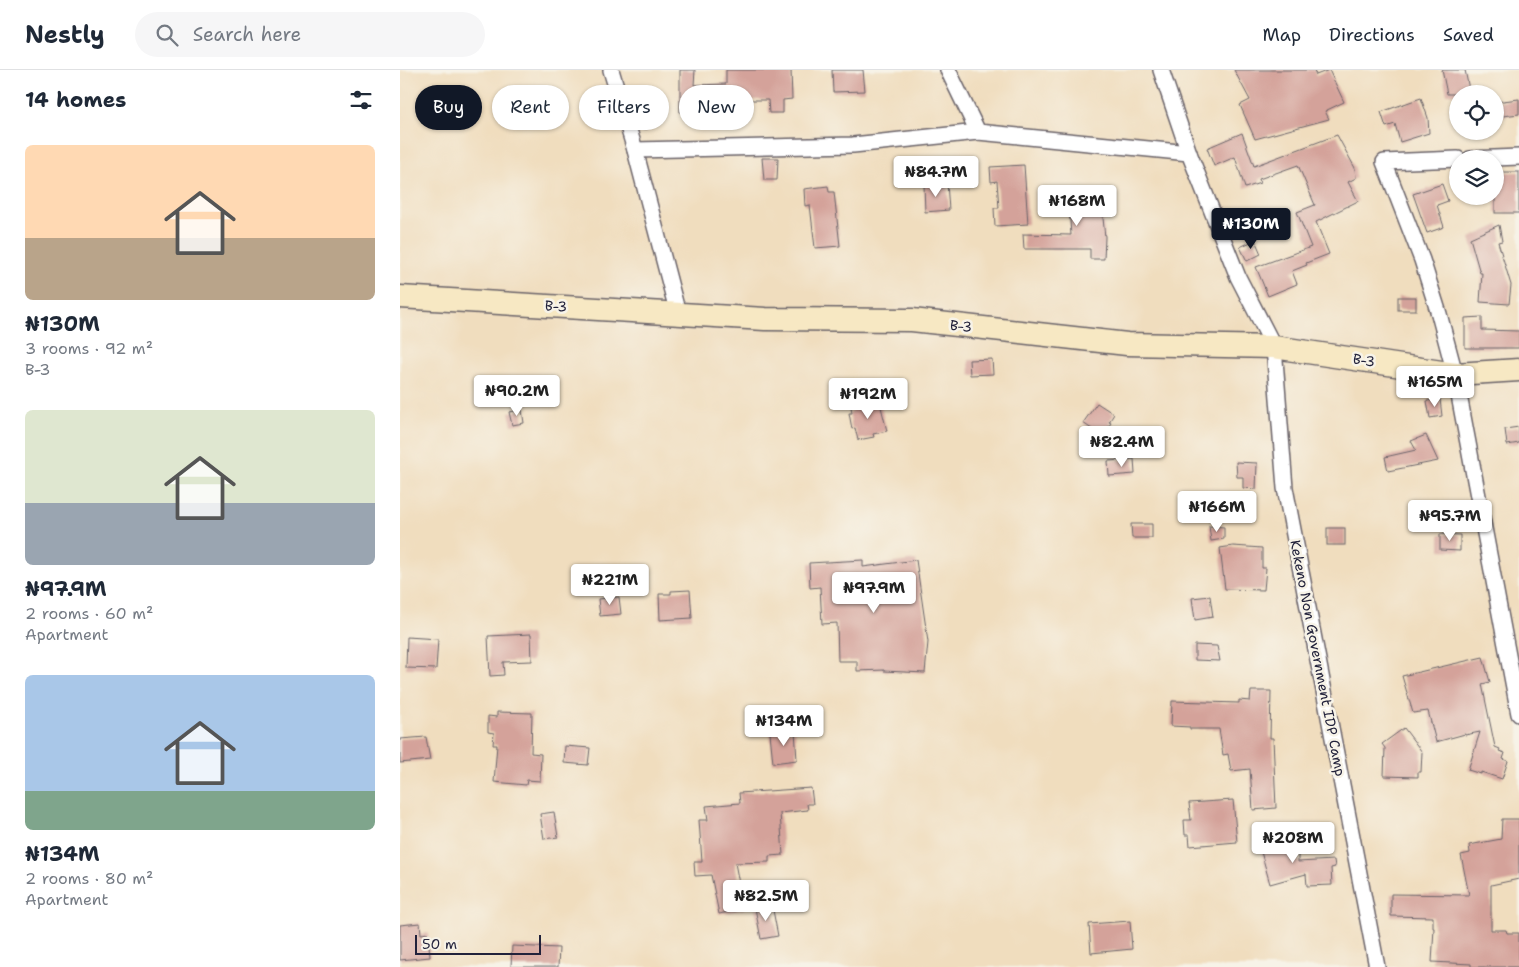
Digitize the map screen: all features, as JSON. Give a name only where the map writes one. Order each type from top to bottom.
[{"type":"main road","name":"B-3","points":[[400,297],[764,319],[912,320],[1127,344],[1274,347],[1455,374],[1519,370]]},
{"type":"street","points":[[611,70],[635,150],[678,314]]},
{"type":"street","points":[[948,70],[978,132]]},
{"type":"street","points":[[1161,70],[1189,153],[1238,277],[1274,347]]},
{"type":"street","points":[[635,150],[853,145],[978,132],[1189,153]]},
{"type":"street","points":[[1504,158],[1519,157]]},
{"type":"street","points":[[1449,159],[1384,162],[1422,260],[1440,314],[1455,374],[1519,714]]},
{"type":"street","name":"Kekeno Non Government IDP Camp","points":[[1274,347],[1285,488],[1377,967]]},
{"type":"building","points":[[680,70],[695,70],[694,85],[680,85]]},
{"type":"building","points":[[726,70],[791,70],[792,99],[783,100],[783,113],[769,113],[768,100],[754,100],[754,85],[694,85],[726,84]]},
{"type":"building","points":[[832,70],[863,70],[865,91],[833,92]]},
{"type":"building","points":[[1234,70],[1314,70],[1316,75],[1329,70],[1344,102],[1325,111],[1329,119],[1255,139],[1240,105],[1250,100]]},
{"type":"building","points":[[1442,70],[1465,70],[1468,85],[1449,85],[1449,94],[1447,94]]},
{"type":"building","points":[[1421,98],[1428,118],[1429,133],[1400,142],[1395,124],[1386,127],[1381,112]]},
{"type":"building","points":[[1519,99],[1519,114],[1504,116],[1504,101]]},
{"type":"building","points":[[1242,133],[1254,166],[1337,135],[1355,168],[1356,178],[1348,182],[1358,201],[1316,222],[1329,254],[1292,271],[1297,284],[1268,296],[1256,267],[1311,247],[1297,212],[1315,205],[1298,165],[1259,179],[1260,183],[1245,188],[1235,157],[1214,166],[1207,148]]},
{"type":"building","points":[[762,158],[778,158],[777,180],[764,180]]},
{"type":"building","points":[[1024,165],[1028,224],[995,226],[994,208],[999,208],[997,181],[991,182],[990,167]]},
{"type":"building","points":[[1504,172],[1519,172],[1519,213],[1495,213],[1495,205],[1504,205]]},
{"type":"building","points":[[947,183],[949,210],[925,212],[924,185]]},
{"type":"building","points":[[1442,184],[1448,201],[1437,205],[1444,227],[1427,233],[1413,194]]},
{"type":"building","points":[[828,186],[829,192],[834,192],[840,246],[815,248],[810,205],[805,206],[804,189]]},
{"type":"building","points":[[1100,190],[1105,237],[1104,259],[1090,259],[1090,249],[1024,249],[1023,234],[1071,235],[1068,192]]},
{"type":"building","points":[[1499,225],[1502,241],[1498,242],[1511,285],[1509,304],[1480,302],[1482,273],[1480,273],[1470,238]]},
{"type":"building","points":[[1255,240],[1261,254],[1247,261],[1240,247]]},
{"type":"building","points":[[1398,297],[1416,297],[1416,310],[1398,310]]},
{"type":"building","points":[[1482,317],[1482,330],[1519,331],[1519,348],[1465,348],[1465,318]]},
{"type":"building","points":[[992,359],[993,374],[970,375],[969,360]]},
{"type":"building","points":[[530,381],[532,394],[518,396],[516,383]]},
{"type":"building","points":[[1440,399],[1442,416],[1430,418],[1427,401]]},
{"type":"building","points":[[871,402],[872,405],[880,403],[887,431],[873,434],[874,437],[858,440],[855,428],[852,429],[849,413],[852,413],[851,407]]},
{"type":"building","points":[[1097,403],[1114,414],[1109,422],[1111,423],[1102,436],[1083,423]]},
{"type":"building","points":[[522,410],[524,423],[512,425],[509,412]]},
{"type":"building","points":[[1519,427],[1519,443],[1507,445],[1505,429]]},
{"type":"building","points":[[1426,435],[1438,461],[1388,471],[1385,457],[1416,450],[1411,441]]},
{"type":"building","points":[[1134,459],[1135,474],[1109,476],[1108,461]]},
{"type":"building","points":[[1236,462],[1257,463],[1256,489],[1243,488],[1243,477],[1237,477]]},
{"type":"building","points":[[1131,524],[1152,524],[1152,538],[1132,538]]},
{"type":"building","points":[[1209,526],[1224,527],[1224,539],[1211,541]]},
{"type":"building","points":[[1327,528],[1345,528],[1345,545],[1327,545]]},
{"type":"building","points":[[1440,534],[1460,535],[1460,551],[1440,550]]},
{"type":"building","points":[[1233,546],[1262,548],[1262,568],[1266,568],[1264,590],[1225,589],[1220,548]]},
{"type":"building","points":[[863,560],[863,567],[916,560],[928,642],[925,673],[884,670],[857,671],[857,661],[838,661],[837,623],[822,624],[820,587],[810,588],[809,563]]},
{"type":"building","points":[[595,574],[599,593],[582,596],[579,577]]},
{"type":"building","points":[[690,590],[692,618],[660,620],[659,594],[671,594],[671,591]]},
{"type":"building","points":[[1210,596],[1213,617],[1195,620],[1192,598]]},
{"type":"building","points":[[619,597],[621,614],[600,616],[598,599]]},
{"type":"building","points":[[531,634],[532,661],[503,662],[504,675],[490,676],[488,636]]},
{"type":"building","points":[[407,637],[438,639],[436,669],[406,668]]},
{"type":"building","points":[[1195,645],[1217,646],[1220,661],[1195,660]]},
{"type":"building","points":[[1483,657],[1490,682],[1482,684],[1495,747],[1505,753],[1503,759],[1508,761],[1502,779],[1468,770],[1480,732],[1436,742],[1428,711],[1413,713],[1402,676]]},
{"type":"building","points":[[1251,691],[1271,691],[1270,738],[1273,738],[1276,808],[1253,810],[1250,769],[1231,771],[1228,754],[1223,755],[1219,729],[1190,729],[1190,727],[1171,726],[1172,701],[1239,703],[1239,700],[1250,701]]},
{"type":"building","points":[[497,712],[532,713],[531,753],[541,754],[540,781],[527,780],[526,785],[494,782],[497,745],[493,745],[494,733],[488,732],[488,716],[497,717]]},
{"type":"building","points":[[1404,728],[1422,752],[1421,772],[1418,772],[1418,777],[1384,776],[1385,748],[1382,744]]},
{"type":"building","points":[[795,731],[797,760],[773,763],[770,733]]},
{"type":"building","points":[[426,737],[430,760],[400,763],[400,739]]},
{"type":"building","points":[[565,746],[590,748],[588,765],[564,763]]},
{"type":"building","points":[[811,788],[813,804],[807,804],[808,810],[780,813],[783,855],[769,856],[769,862],[735,863],[744,909],[719,914],[711,875],[695,876],[694,862],[702,862],[699,820],[708,820],[706,806],[740,803],[739,793]]},
{"type":"building","points":[[1233,800],[1237,842],[1190,846],[1189,835],[1185,835],[1184,820],[1191,820],[1189,803]]},
{"type":"building","points":[[554,812],[558,837],[544,839],[540,814]]},
{"type":"building","points":[[1502,819],[1519,819],[1519,879],[1491,885],[1491,930],[1506,930],[1507,933],[1519,933],[1519,967],[1471,967],[1471,964],[1432,962],[1433,917],[1391,916],[1391,894],[1469,895],[1461,855],[1470,853],[1469,845],[1501,839]]},
{"type":"building","points":[[1298,839],[1298,862],[1334,860],[1335,867],[1331,868],[1332,885],[1307,886],[1306,874],[1270,884],[1258,841]]},
{"type":"building","points":[[772,905],[778,936],[761,939],[755,908]]},
{"type":"building","points":[[1130,921],[1132,949],[1091,953],[1089,924]]},
{"type":"building","points":[[420,923],[421,934],[428,933],[430,957],[400,960],[400,925]]},
{"type":"building","points":[[512,946],[559,948],[558,967],[511,967]]}]
